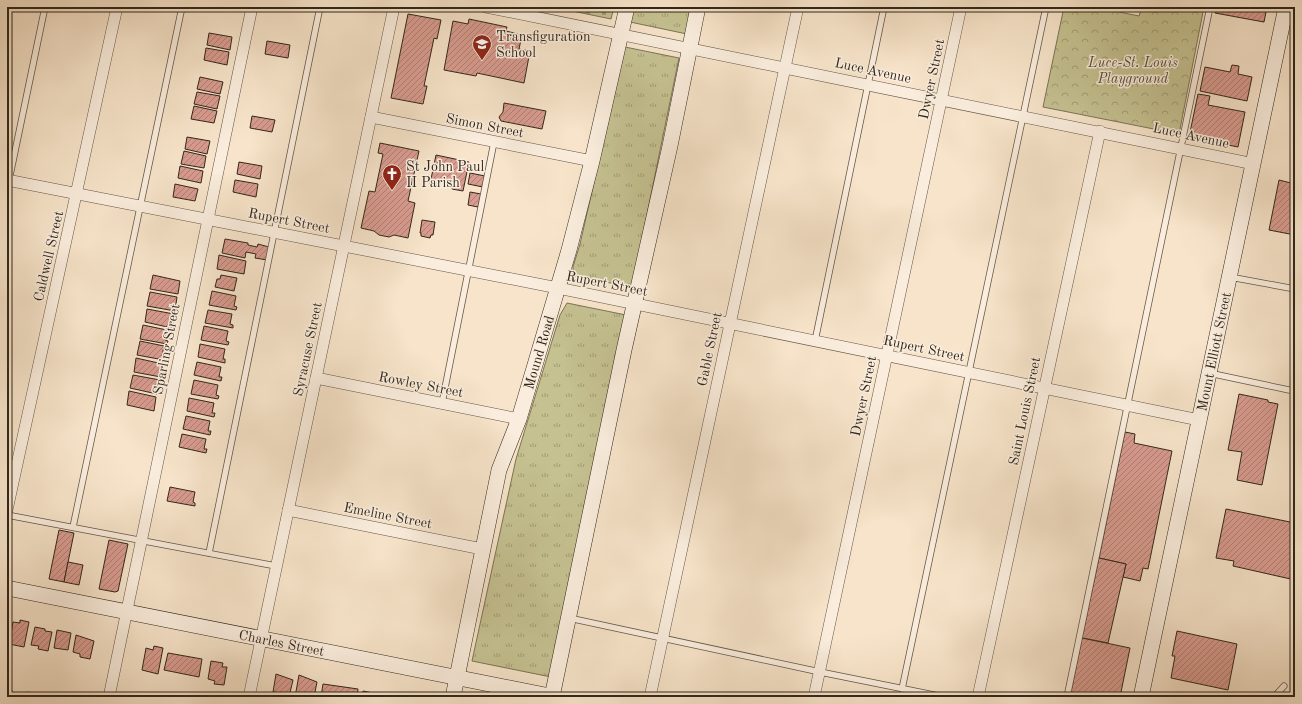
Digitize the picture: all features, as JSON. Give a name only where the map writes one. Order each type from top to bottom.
[{"type":"main road","name":"Mound Road","points":[[453,697],[458,677],[459,661],[499,470],[519,419],[558,288],[592,161],[627,7]]},
{"type":"main road","points":[[554,697],[569,618],[670,146],[698,7]]},
{"type":"main road","name":"Mount Elliott Street","points":[[1141,697],[1286,7]]},
{"type":"main road","name":"Charles Street","points":[[7,588],[554,697]]},
{"type":"street","name":"Caldwell Street","points":[[7,510],[78,194],[117,7]]},
{"type":"street","name":"Sparling Street","points":[[109,697],[143,540],[207,219],[252,7]]},
{"type":"street","name":"Syracuse Street","points":[[249,697],[394,7]]},
{"type":"street","name":"Luce Avenue","points":[[486,7],[1100,131],[1254,164]]},
{"type":"street","name":"Gable Street","points":[[650,697],[798,7]]},
{"type":"street","name":"Dwyer Street","points":[[814,697],[961,7]]},
{"type":"street","name":"Simon Street","points":[[371,117],[592,161]]},
{"type":"street","name":"Saint Louis Street","points":[[978,697],[1100,131]]},
{"type":"street","name":"Rupert Street","points":[[8,184],[78,194],[468,270],[1199,420]]},
{"type":"street","name":"Rowley Street","points":[[316,378],[519,419]]},
{"type":"street","name":"Emeline Street","points":[[288,510],[482,549]]},
{"type":"lane","points":[[8,184],[45,7]]},
{"type":"lane","points":[[73,527],[182,7]]},
{"type":"lane","points":[[209,553],[276,232],[320,7]]},
{"type":"lane","points":[[815,341],[884,7]]},
{"type":"lane","points":[[902,689],[1046,7]]},
{"type":"lane","points":[[1067,697],[1126,405],[1210,7]]},
{"type":"lane","points":[[442,403],[494,142]]},
{"type":"lane","points":[[1230,277],[1295,289]]},
{"type":"lane","points":[[1209,373],[1289,390]]},
{"type":"lane","points":[[7,514],[276,566]]},
{"type":"lane","points":[[569,618],[944,697]]},
{"type":"lane","points":[[1274,697],[1284,686]]},
{"type":"green space","points":[[553,7],[614,7],[611,19]]},
{"type":"green space","points":[[633,7],[693,7],[687,34],[630,22]]},
{"type":"green space","name":"Luce-St. Louis Playground","points":[[1064,7],[1094,7],[1139,16],[1142,7],[1204,7],[1179,134],[1043,107]]},
{"type":"green space","points":[[625,47],[679,58],[632,287],[573,276],[573,267],[580,244]]},
{"type":"green space","points":[[567,303],[626,315],[551,677],[472,661],[516,459],[560,315]]},
{"type":"building","points":[[1216,7],[1267,7],[1264,22],[1215,13]]},
{"type":"building","points":[[408,14],[441,20],[437,39],[434,38],[424,86],[427,86],[423,104],[391,98]]},
{"type":"building","points":[[469,19],[507,27],[506,31],[522,35],[519,49],[530,51],[524,83],[477,73],[476,76],[444,70],[453,21],[468,24]]},
{"type":"building","points":[[209,33],[232,37],[230,50],[207,45]]},
{"type":"building","points":[[267,41],[290,45],[288,58],[265,54]]},
{"type":"building","points":[[206,48],[229,52],[227,65],[204,60]]},
{"type":"building","points":[[1232,65],[1239,66],[1238,74],[1252,77],[1247,101],[1200,91],[1205,67],[1230,72]]},
{"type":"building","points":[[200,77],[223,82],[220,94],[197,89]]},
{"type":"building","points":[[197,92],[220,96],[217,109],[194,104]]},
{"type":"building","points":[[1198,94],[1210,96],[1208,105],[1245,112],[1238,147],[1189,137]]},
{"type":"building","points":[[504,103],[546,111],[542,129],[501,121],[499,117],[503,112]]},
{"type":"building","points":[[194,106],[217,111],[214,123],[191,119]]},
{"type":"building","points":[[252,116],[275,120],[272,132],[250,128]]},
{"type":"building","points":[[187,137],[210,141],[207,154],[185,149]]},
{"type":"building","name":"St John Paul II Parish","points":[[380,143],[419,151],[408,201],[415,203],[408,238],[394,235],[389,237],[379,235],[374,231],[361,228],[369,191],[375,192],[383,154],[378,153]]},
{"type":"building","points":[[184,151],[206,156],[204,168],[181,164]]},
{"type":"building","points":[[436,155],[469,162],[463,191],[452,189],[454,182],[441,180],[439,186],[430,184]]},
{"type":"building","points":[[239,162],[262,166],[260,179],[237,174]]},
{"type":"building","points":[[180,166],[203,171],[201,183],[178,178]]},
{"type":"building","points":[[470,173],[485,176],[483,187],[468,184]]},
{"type":"building","points":[[235,180],[258,184],[256,197],[233,192]]},
{"type":"building","points":[[1279,180],[1295,184],[1295,235],[1269,230]]},
{"type":"building","points":[[175,184],[198,189],[195,201],[173,197]]},
{"type":"building","points":[[470,192],[481,194],[478,207],[468,205]]},
{"type":"building","points":[[422,220],[435,222],[433,235],[431,235],[430,238],[421,236]]},
{"type":"building","points":[[225,239],[248,243],[248,245],[257,247],[258,244],[269,247],[267,260],[255,258],[256,254],[246,252],[245,258],[222,253]]},
{"type":"building","points":[[219,255],[246,261],[244,274],[217,269]]},
{"type":"building","points":[[153,275],[180,281],[178,294],[150,289]]},
{"type":"building","points":[[221,275],[237,278],[234,291],[215,287],[217,279],[220,279]]},
{"type":"building","points":[[212,291],[236,296],[234,306],[237,307],[236,310],[209,305]]},
{"type":"building","points":[[150,292],[177,297],[175,311],[147,306]]},
{"type":"building","points":[[147,309],[174,314],[172,328],[145,322]]},
{"type":"building","points":[[208,310],[232,314],[230,324],[233,325],[233,328],[205,323]]},
{"type":"building","points":[[143,325],[167,330],[165,340],[168,341],[167,344],[140,339]]},
{"type":"building","points":[[204,326],[228,331],[226,341],[229,342],[228,345],[201,340]]},
{"type":"building","points":[[140,341],[164,346],[162,356],[165,357],[164,360],[137,355]]},
{"type":"building","points":[[200,344],[225,349],[223,359],[225,359],[225,363],[198,357]]},
{"type":"building","points":[[136,358],[163,364],[161,377],[134,372]]},
{"type":"building","points":[[197,362],[221,367],[219,377],[222,377],[221,381],[194,375]]},
{"type":"building","points":[[133,375],[160,380],[157,394],[130,388]]},
{"type":"building","points":[[194,380],[218,385],[216,395],[219,396],[218,399],[191,394]]},
{"type":"building","points":[[129,391],[156,397],[154,411],[127,405]]},
{"type":"building","points":[[1239,394],[1268,400],[1268,402],[1278,404],[1262,485],[1237,480],[1242,452],[1228,450]]},
{"type":"building","points":[[189,398],[214,403],[212,413],[215,413],[214,417],[187,411]]},
{"type":"building","points":[[186,416],[210,421],[208,431],[211,431],[210,435],[183,429]]},
{"type":"building","points":[[1125,432],[1135,434],[1134,443],[1172,451],[1148,569],[1143,568],[1140,581],[1123,577],[1126,564],[1099,558]]},
{"type":"building","points":[[182,434],[206,439],[204,449],[207,449],[206,453],[179,447]]},
{"type":"building","points":[[170,487],[195,492],[193,502],[195,503],[195,506],[167,501]]},
{"type":"building","points":[[1226,509],[1295,523],[1295,580],[1233,566],[1234,561],[1216,558]]},
{"type":"building","points":[[59,530],[74,533],[64,582],[49,579]]},
{"type":"building","points":[[109,540],[128,544],[118,591],[115,592],[99,589]]},
{"type":"building","points":[[1099,558],[1126,564],[1108,643],[1082,638]]},
{"type":"building","points":[[68,562],[83,565],[79,585],[64,582]]},
{"type":"building","points":[[20,620],[29,622],[24,647],[9,644],[13,622],[20,623]]},
{"type":"building","points":[[35,627],[52,632],[48,651],[38,649],[39,646],[31,645]]},
{"type":"building","points":[[57,630],[71,633],[68,650],[54,648]]},
{"type":"building","points":[[1177,631],[1237,644],[1228,690],[1171,678],[1175,656],[1172,656]]},
{"type":"building","points":[[76,635],[94,641],[90,659],[80,657],[80,654],[73,652]]},
{"type":"building","points":[[1082,638],[1130,648],[1120,697],[1070,697]]},
{"type":"building","points":[[154,646],[163,648],[158,674],[142,670],[146,648],[153,650]]},
{"type":"building","points":[[168,653],[202,659],[199,677],[164,670]]},
{"type":"building","points":[[211,661],[223,663],[222,667],[227,667],[224,685],[214,684],[215,681],[208,679]]},
{"type":"building","points":[[276,674],[293,680],[289,697],[280,696],[280,693],[273,692]]},
{"type":"building","points":[[299,675],[317,682],[314,697],[295,697]]},
{"type":"building","points":[[323,684],[358,689],[357,697],[321,697]]},
{"type":"building","points":[[7,689],[12,690],[10,697],[7,697]]},
{"type":"building","points":[[363,691],[373,693],[372,695],[379,697],[362,697]]},
{"type":"building","points":[[27,692],[40,695],[39,697],[16,697],[16,693],[27,695]]},
{"type":"place","name":"Transfiguration School","points":[[482,61]]},
{"type":"place","name":"St John Paul II Parish","points":[[392,191]]}]
